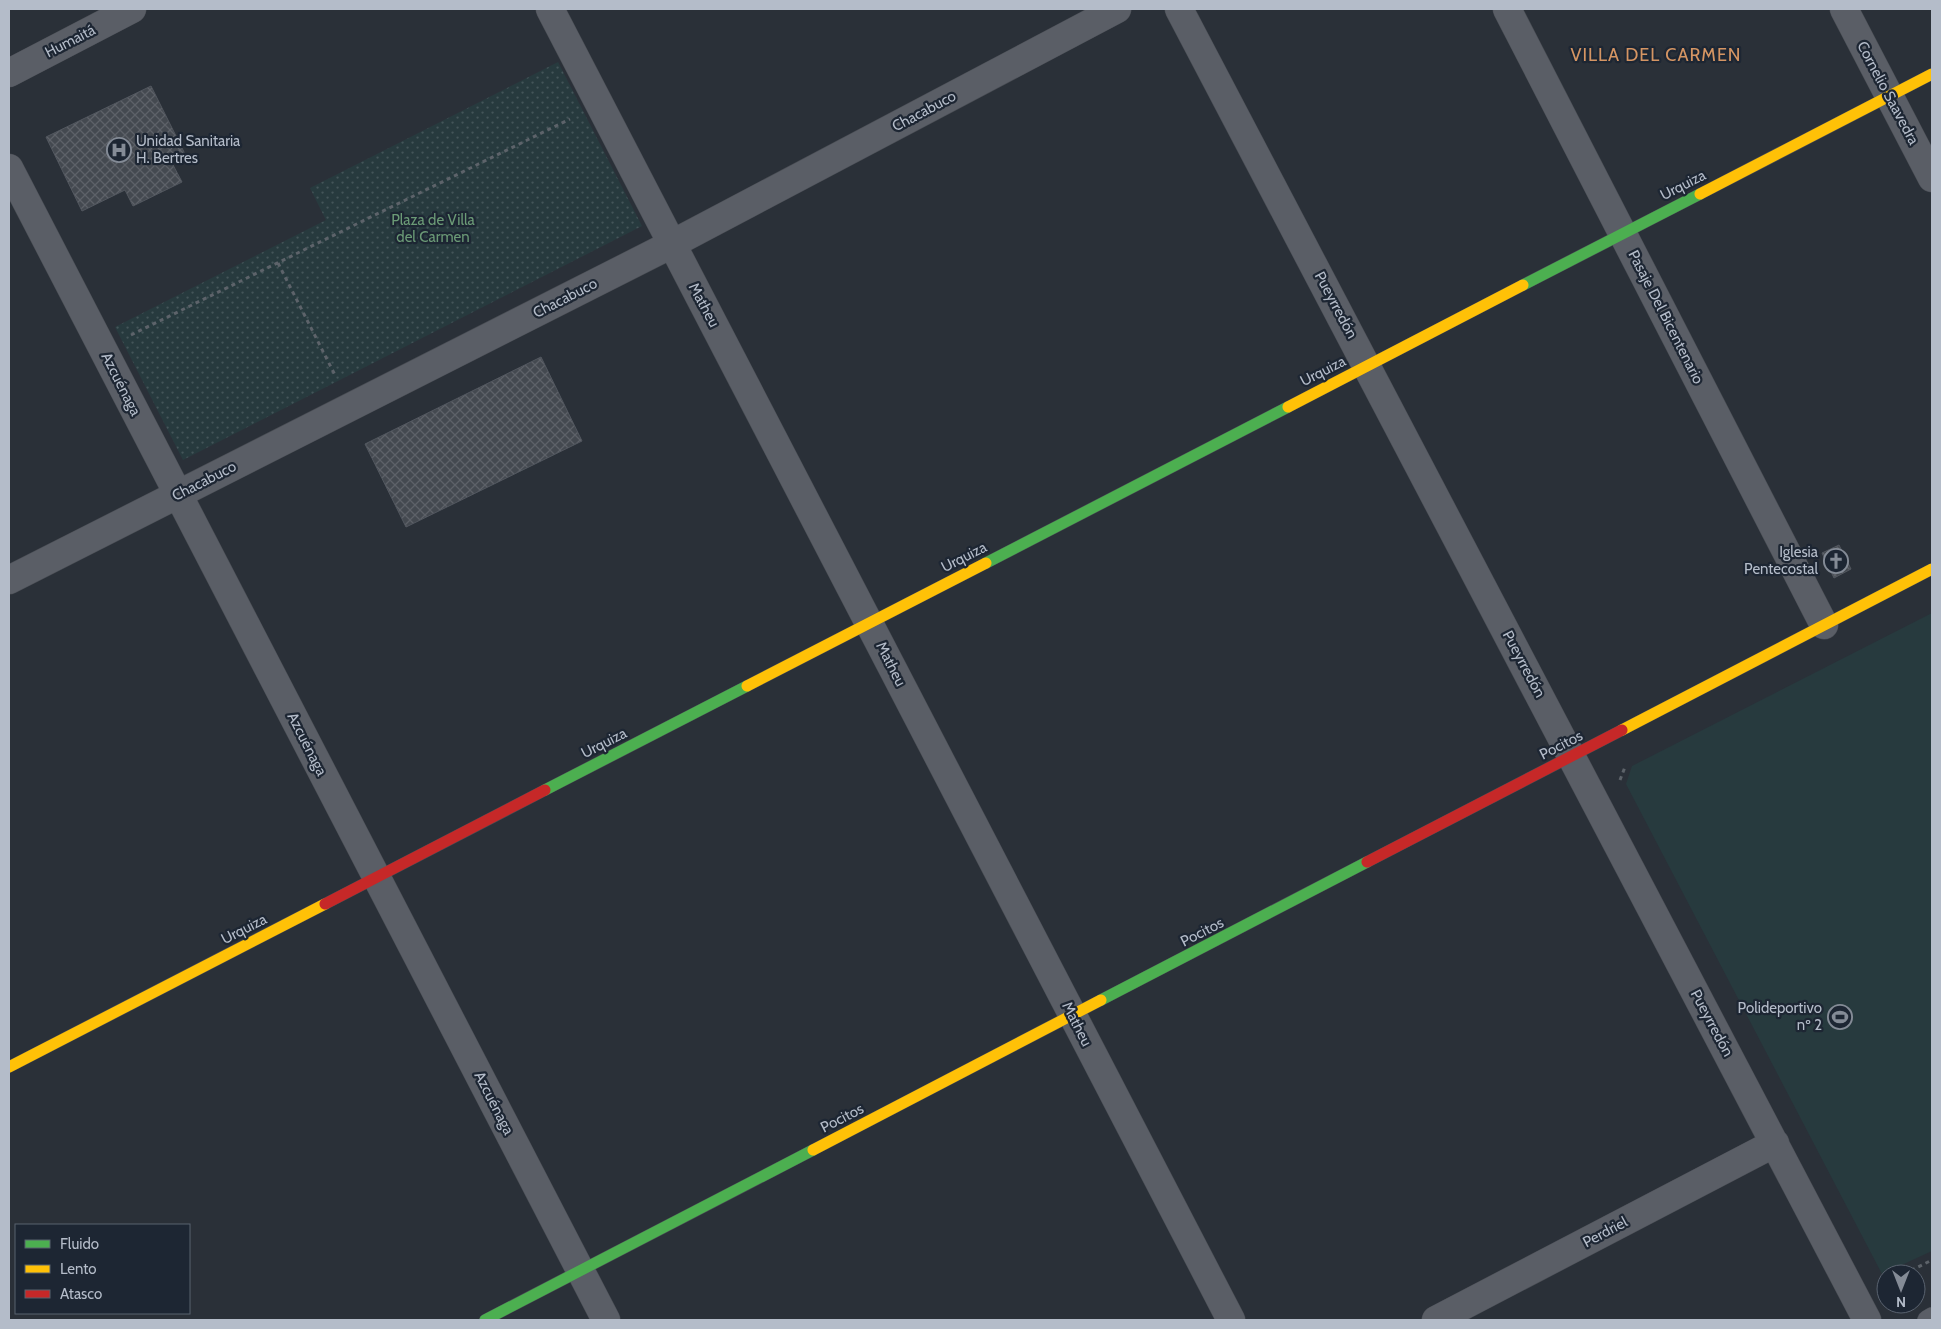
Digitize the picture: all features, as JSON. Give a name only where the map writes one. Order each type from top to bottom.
[{"type":"street","name":"Humaitá","points":[[9,73],[132,9]]},
{"type":"street","name":"Matheu","points":[[550,9],[1231,1320]]},
{"type":"street","name":"Chacabuco","points":[[9,580],[672,244],[1117,9]]},
{"type":"street","name":"Pueyrredón","points":[[1179,9],[1867,1320]]},
{"type":"street","name":"Pasaje Del Bicentenario","points":[[1507,9],[1824,625]]},
{"type":"street","name":"Cornelio Saavedra","points":[[1844,9],[1932,178]]},
{"type":"street","name":"Urquiza","points":[[9,1067],[1932,74]]},
{"type":"street","name":"Azcuénaga","points":[[9,168],[606,1320]]},
{"type":"street","name":"Pocitos","points":[[485,1320],[1932,569]]},
{"type":"street","name":"Perdriel","points":[[1436,1320],[1775,1143]]},
{"type":"lane","points":[[1927,1320],[1932,1318]]},
{"type":"path","points":[[103,349],[600,105]]},
{"type":"path","points":[[278,263],[351,406]]},
{"type":"path","points":[[1618,785],[1626,763]]},
{"type":"green space","name":"Plaza de Villa del Carmen","points":[[558,62],[642,226],[183,460],[115,327],[326,220],[310,188]]},
{"type":"green space","name":"Polideportivo nº 2","points":[[1932,613],[1932,1251],[1904,1264],[1877,1264],[1626,784],[1632,766]]},
{"type":"building","points":[[151,86],[186,156],[172,163],[182,182],[133,206],[125,190],[82,211],[46,137]]},
{"type":"building","points":[[541,357],[582,441],[406,527],[365,444]]},
{"type":"building","name":"Iglesia Pentecostal","points":[[1839,545],[1851,569],[1834,578],[1822,553]]},
{"type":"traffic: fast","points":[[1523,285],[1700,194]]},
{"type":"traffic: fast","points":[[986,563],[1288,407]]},
{"type":"traffic: fast","points":[[545,790],[747,686]]},
{"type":"traffic: fast","points":[[1101,1000],[1367,862]]},
{"type":"traffic: fast","points":[[485,1320],[813,1150]]},
{"type":"traffic: slow","points":[[1700,194],[1932,74]]},
{"type":"traffic: slow","points":[[1288,407],[1523,285]]},
{"type":"traffic: slow","points":[[747,686],[986,563]]},
{"type":"traffic: slow","points":[[1622,730],[1932,569]]},
{"type":"traffic: slow","points":[[9,1067],[325,904]]},
{"type":"traffic: slow","points":[[813,1150],[1101,1000]]},
{"type":"traffic: jam","points":[[1367,862],[1622,730]]},
{"type":"traffic: jam","points":[[325,904],[545,790]]},
{"type":"place","name":"Unidad Sanitaria H. Bertres","points":[[119,150]]},
{"type":"place","name":"Iglesia Pentecostal","points":[[1836,561]]},
{"type":"place","name":"Polideportivo nº 2","points":[[1840,1017]]},
{"type":"district","name":"VILLA DEL CARMEN","points":[[1656,55]]}]
